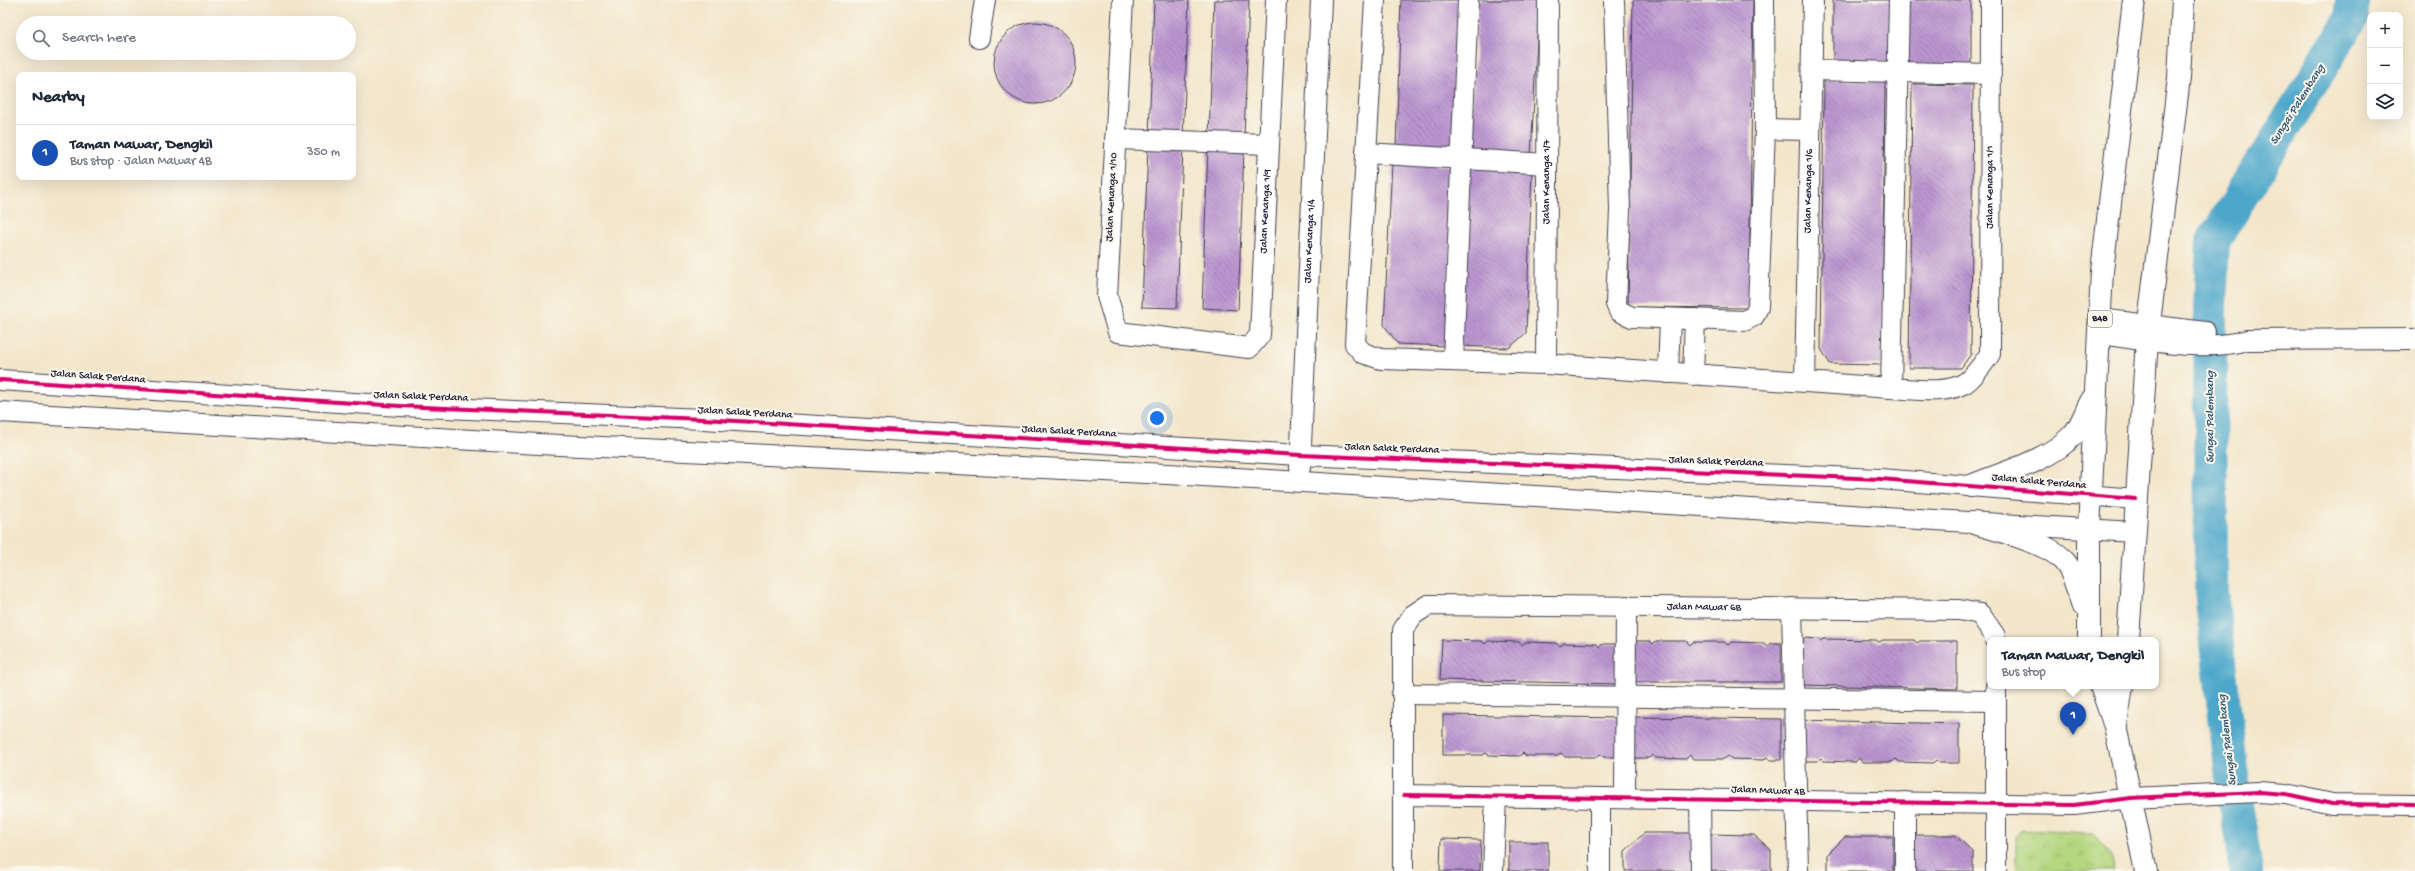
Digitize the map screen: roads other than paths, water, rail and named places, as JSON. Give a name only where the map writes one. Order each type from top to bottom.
[{"type":"main road","name":"B48","points":[[2088,633],[2090,495],[2102,272],[2134,0]]},
{"type":"main road","points":[[2128,637],[2147,332],[2179,78],[2183,0]]},
{"type":"main road","points":[[1971,486],[2029,463],[2057,448],[2074,435],[2095,394]]},
{"type":"main road","points":[[1974,523],[2030,541],[2062,558],[2074,578],[2088,633]]},
{"type":"main road","points":[[2101,689],[2116,726],[2146,871]]},
{"type":"main road","points":[[2116,726],[2122,689]]},
{"type":"street","points":[[979,38],[985,0]]},
{"type":"street","name":"Jalan Kenanga 1/10","points":[[1123,0],[1107,296],[1118,332],[1178,340]]},
{"type":"street","name":"Jalan Kenanga 1/9","points":[[1178,340],[1249,348],[1260,335],[1276,0]]},
{"type":"street","name":"Jalan Kenanga 1/4","points":[[1300,482],[1321,0]]},
{"type":"street","name":"Jalan Kenanga 1/1","points":[[1376,0],[1355,344],[1363,353],[1381,359],[1546,364],[1693,375],[1942,390],[1965,383],[1978,370],[1990,354],[1991,0]]},
{"type":"street","points":[[1452,361],[1468,0]]},
{"type":"street","name":"Jalan Kenanga 1/7","points":[[1546,364],[1548,0]]},
{"type":"street","points":[[1614,0],[1620,210],[1616,304],[1619,311],[1632,317],[1744,321],[1754,316],[1758,307],[1765,129],[1764,0]]},
{"type":"street","name":"Jalan Kenanga 1/6","points":[[1805,381],[1813,0]]},
{"type":"street","points":[[1891,388],[1899,0]]},
{"type":"street","points":[[1812,70],[1990,74]]},
{"type":"street","points":[[1765,129],[1810,130]]},
{"type":"street","points":[[1115,140],[1269,144]]},
{"type":"street","points":[[1366,154],[1547,164]]},
{"type":"street","points":[[1668,373],[1670,319]]},
{"type":"street","points":[[1693,375],[1695,319]]},
{"type":"street","points":[[2099,327],[2200,338],[2236,340],[2415,339]]},
{"type":"street","name":"Jalan Salak Perdana","points":[[0,380],[400,406],[539,411],[1300,455],[1718,471],[1880,479],[2136,499]]},
{"type":"street","points":[[539,411],[539,444]]},
{"type":"street","points":[[0,412],[539,444],[1300,482],[2134,532]]},
{"type":"street","name":"Jalan Mawar 6B","points":[[1402,694],[1403,630],[1413,615],[1428,605],[1959,610],[1980,614],[1995,637]]},
{"type":"street","points":[[1625,798],[1626,606]]},
{"type":"street","points":[[1792,608],[1798,871]]},
{"type":"street","points":[[1403,871],[1404,795],[1402,694],[1626,696],[1793,700],[1996,694],[1998,804],[1996,871]]},
{"type":"street","name":"Jalan Mawar 4B","points":[[1404,795],[1700,798],[1797,802],[2074,805],[2131,798],[2245,792],[2286,794],[2332,804],[2415,805]]},
{"type":"street","points":[[1493,871],[1496,796]]},
{"type":"street","points":[[1600,798],[1600,871]]},
{"type":"street","points":[[1700,798],[1701,871]]},
{"type":"street","points":[[1905,802],[1905,871]]},
{"type":"waterway","name":"Sungai Palembang","points":[[2246,871],[2231,769],[2211,591],[2210,308],[2213,241],[2352,18],[2352,0]]},
{"type":"place","name":"Taman Mawar, Dengkil","points":[[2073,735]]}]
